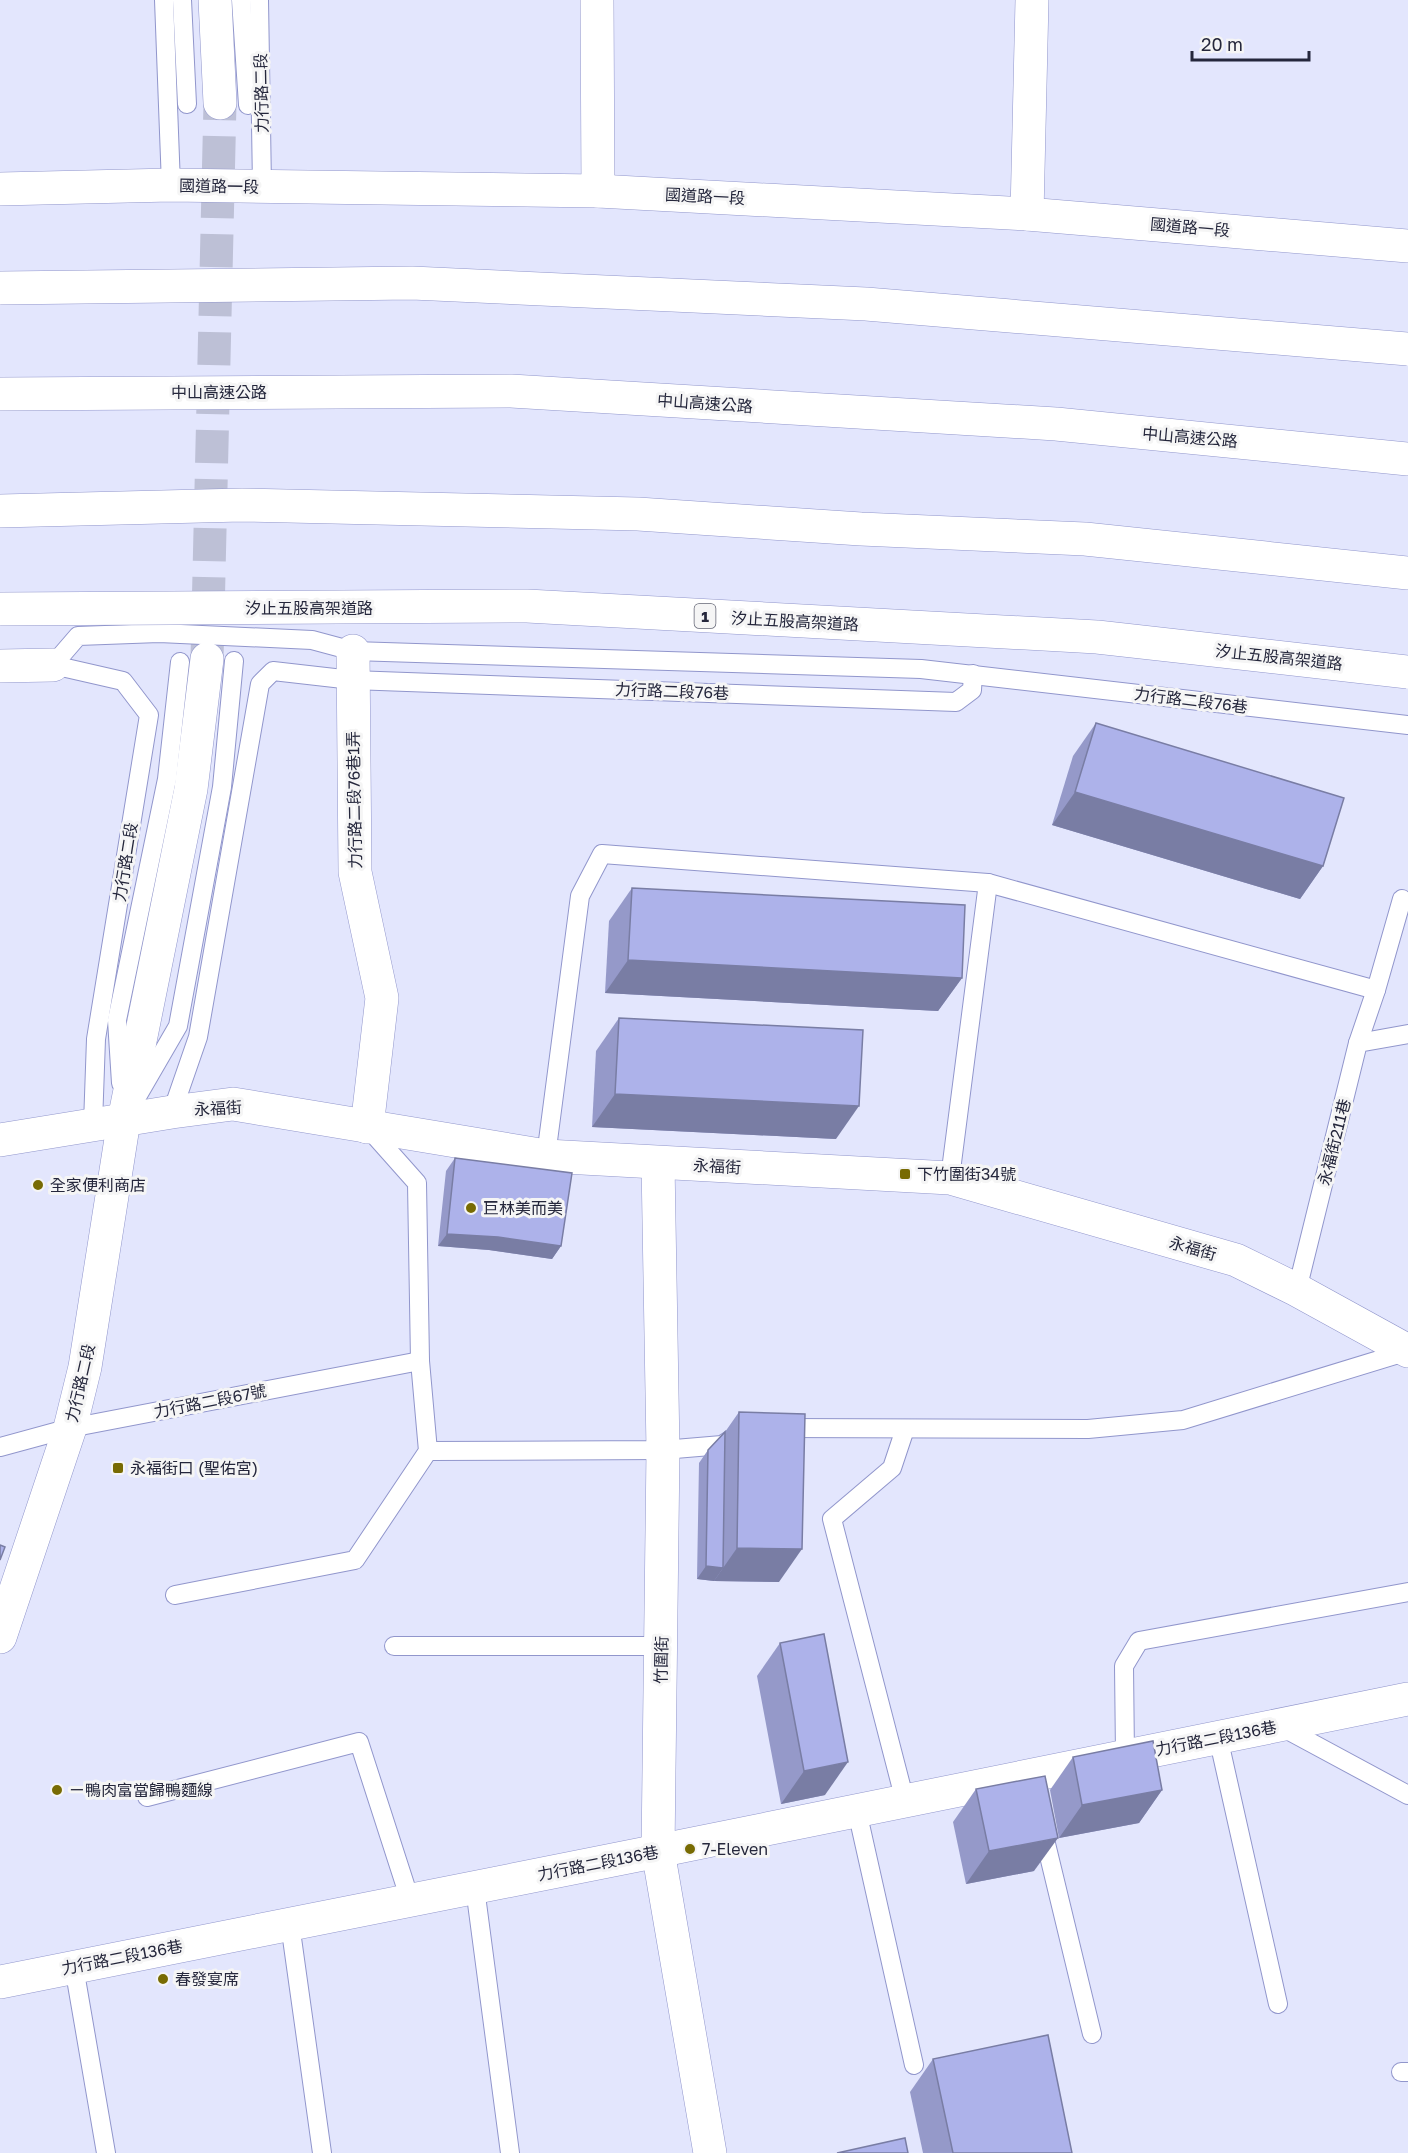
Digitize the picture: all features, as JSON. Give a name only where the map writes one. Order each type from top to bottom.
[{"type":"main road","name":"力行路二段","points":[[215,0],[234,104]]},
{"type":"main road","points":[[597,0],[598,190]]},
{"type":"main road","points":[[1027,214],[1032,0]]},
{"type":"main road","name":"國道路一段","points":[[0,189],[171,185],[598,190],[1027,214],[1408,246]]},
{"type":"main road","points":[[0,288],[412,283],[866,304],[1408,349]]},
{"type":"main road","name":"中山高速公路","points":[[0,394],[511,391],[1056,424],[1408,459]]},
{"type":"main road","points":[[0,511],[242,505],[638,514],[1085,539],[1408,573]]},
{"type":"main road","name":"汐止五股高架道路","points":[[0,609],[527,606],[1096,637],[1408,672]]},
{"type":"main road","name":"力行路二段","points":[[0,1637],[70,1428],[86,1367],[109,1122],[191,789],[207,661]]},
{"type":"main road","points":[[0,666],[52,665]]},
{"type":"main road","name":"力行路二段76巷1弄","points":[[353,665],[355,872],[382,998],[368,1127]]},
{"type":"main road","name":"永福街","points":[[0,1140],[233,1104],[546,1155],[950,1178],[1236,1260],[1297,1290],[1408,1351]]},
{"type":"main road","name":"竹圍街","points":[[658,1163],[663,1450],[658,1851],[710,2153]]},
{"type":"main road","name":"力行路二段136巷","points":[[0,1982],[905,1801],[1032,1781],[1125,1756],[1408,1699]]},
{"type":"lane","points":[[164,0],[171,185]]},
{"type":"lane","points":[[182,0],[187,104]]},
{"type":"lane","name":"力行路二段","points":[[234,104],[241,0]]},
{"type":"lane","name":"力行路二段","points":[[259,0],[262,186]]},
{"type":"lane","points":[[52,665],[78,636],[159,633],[312,640],[353,665]]},
{"type":"lane","name":"力行路二段","points":[[52,665],[123,681],[149,715],[96,1039],[109,1122]]},
{"type":"lane","points":[[172,1112],[198,1037],[260,684],[273,671],[353,665]]},
{"type":"lane","name":"力行路二段76巷","points":[[353,665],[956,702],[972,690],[973,674]]},
{"type":"lane","name":"力行路二段76巷","points":[[353,665],[921,669],[1408,725]]},
{"type":"lane","points":[[546,1155],[580,896],[602,854],[988,883],[1376,990]]},
{"type":"lane","points":[[950,1178],[988,883]]},
{"type":"lane","name":"永福街211巷","points":[[1297,1290],[1358,1043],[1402,899]]},
{"type":"lane","points":[[1358,1043],[1408,1034]]},
{"type":"lane","points":[[175,1595],[355,1560],[428,1451],[420,1361],[417,1183],[368,1127]]},
{"type":"lane","points":[[428,1451],[663,1450],[722,1445],[754,1428],[1088,1429],[1183,1420],[1408,1351]]},
{"type":"lane","name":"力行路二段67號","points":[[0,1446],[70,1428],[420,1361]]},
{"type":"lane","points":[[905,1429],[892,1468],[832,1519],[905,1801]]},
{"type":"lane","points":[[1125,1756],[1124,1666],[1139,1641],[1408,1592]]},
{"type":"lane","points":[[394,1646],[661,1646]]},
{"type":"lane","points":[[1278,1725],[1408,1795]]},
{"type":"lane","points":[[1218,1737],[1278,2004]]},
{"type":"lane","points":[[147,1797],[359,1742],[410,1900]]},
{"type":"lane","points":[[1038,1809],[1092,2034]]},
{"type":"lane","points":[[857,1811],[914,2065]]},
{"type":"lane","points":[[475,1888],[510,2153]]},
{"type":"lane","points":[[290,1924],[322,2153]]},
{"type":"lane","points":[[74,1967],[106,2153]]},
{"type":"building","points":[[1096,723],[1344,798],[1323,866],[1075,792]]},
{"type":"building","points":[[632,888],[965,905],[962,978],[628,960]]},
{"type":"building","points":[[619,1018],[863,1030],[859,1106],[615,1094]]},
{"type":"building","points":[[455,1158],[572,1173],[561,1246],[498,1237],[447,1234]]},
{"type":"building","points":[[739,1412],[805,1414],[802,1549],[737,1548]]},
{"type":"building","points":[[725,1432],[723,1568],[706,1566],[708,1450]]},
{"type":"building","points":[[0,1545],[5,1547],[0,1560]]},
{"type":"building","points":[[824,1634],[848,1762],[804,1771],[780,1643]]},
{"type":"building","points":[[1153,1741],[1162,1790],[1082,1805],[1073,1757]]},
{"type":"building","points":[[1045,1776],[1058,1838],[989,1851],[976,1789]]},
{"type":"building","points":[[1048,2035],[1072,2153],[953,2153],[933,2059]]},
{"type":"building","points":[[905,2138],[908,2153],[837,2153]]},
{"type":"tunnel","points":[[207,659],[220,103]]},
{"type":"place","name":"下竹圍街34號","points":[[905,1174]]},
{"type":"place","name":"全家便利商店","points":[[38,1185]]},
{"type":"place","name":"巨林美而美","points":[[471,1208]]},
{"type":"place","name":"永福街口 (聖佑宮)","points":[[118,1468]]},
{"type":"place","name":"ㄧ鴨肉富當歸鴨麵線","points":[[57,1790]]},
{"type":"place","name":"7-Eleven","points":[[690,1849]]},
{"type":"place","name":"春發宴席","points":[[163,1979]]}]
